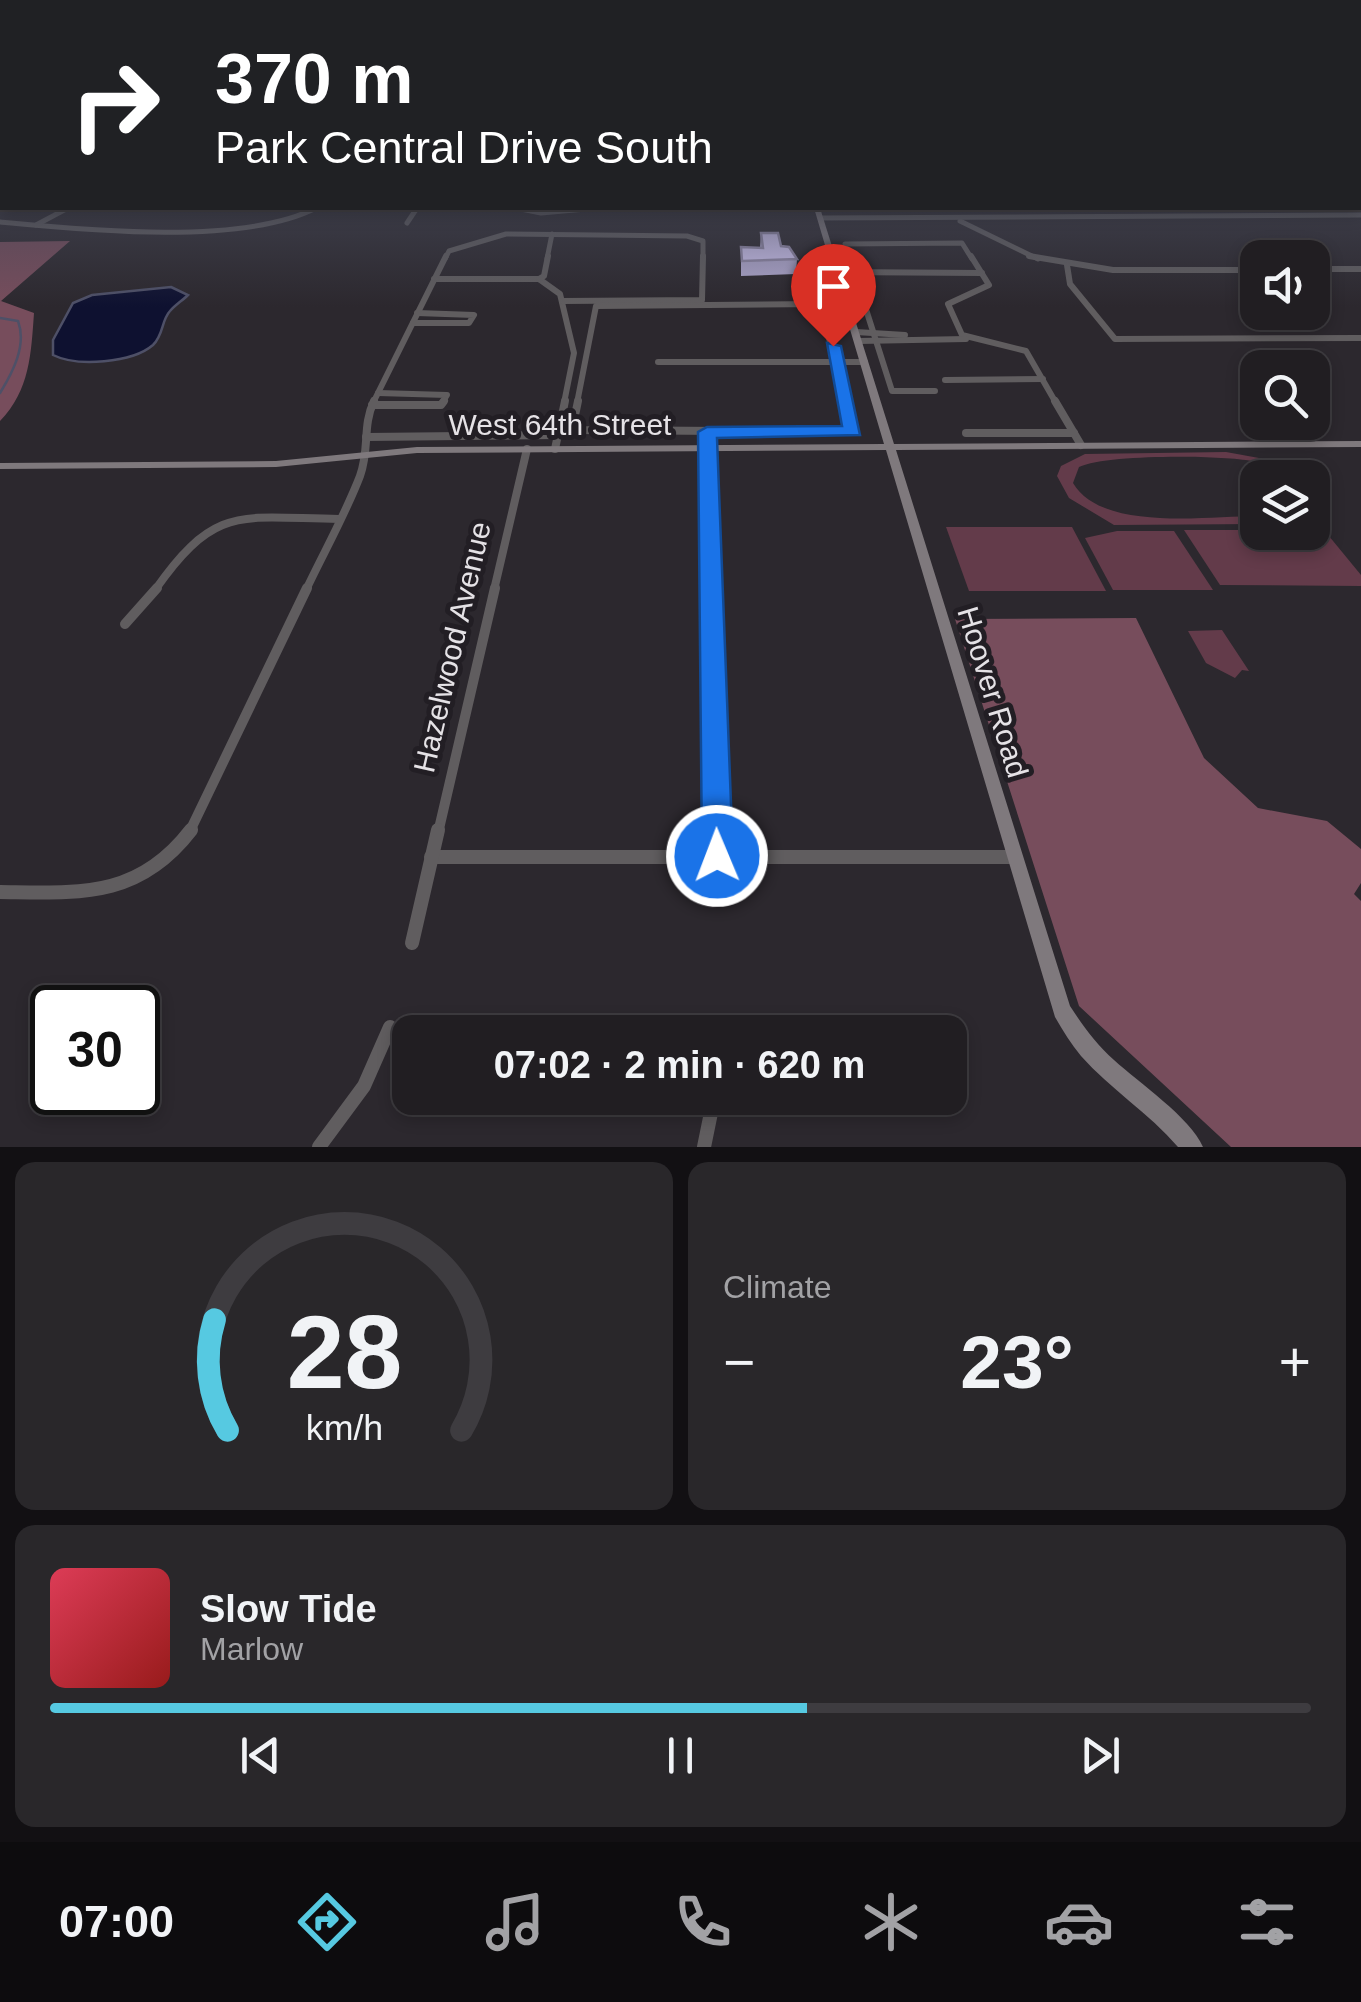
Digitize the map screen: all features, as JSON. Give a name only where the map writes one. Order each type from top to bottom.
[{"type":"street","points":[[36,225],[64,210]]},
{"type":"street","points":[[0,222],[277,225],[302,219],[313,210]]},
{"type":"street","points":[[408,223],[416,210]]},
{"type":"street","points":[[532,210],[581,210]]},
{"type":"street","points":[[819,212],[950,217],[1361,215]]},
{"type":"street","name":"Hoover Road","points":[[819,212],[1056,995],[1070,1026],[1099,1063],[1154,1106],[1192,1147]]},
{"type":"street","points":[[950,217],[985,231],[1017,252],[1067,264],[1240,269]]},
{"type":"street","points":[[0,892],[123,887],[154,872],[180,849],[196,824],[339,520],[366,454],[363,424],[434,280],[454,248],[502,234],[696,237],[703,242],[703,300],[562,301]]},
{"type":"street","points":[[434,280],[539,279],[544,276],[552,234]]},
{"type":"street","points":[[935,391],[892,391],[845,244],[962,243],[990,285],[948,304],[966,337]]},
{"type":"street","points":[[1067,264],[1070,284],[1114,339],[1361,338]]},
{"type":"street","points":[[1330,269],[1361,269]]},
{"type":"street","points":[[837,272],[982,273]]},
{"type":"street","points":[[539,279],[559,293],[574,354],[555,449]]},
{"type":"street","points":[[820,304],[837,362],[854,428],[846,433],[574,432],[596,306],[820,304]]},
{"type":"street","points":[[413,323],[469,323],[474,314],[417,314]]},
{"type":"street","points":[[857,337],[966,337],[1021,348],[1081,445]]},
{"type":"street","points":[[658,362],[865,362]]},
{"type":"street","points":[[945,380],[1043,379]]},
{"type":"street","points":[[372,405],[443,404],[447,394],[378,393]]},
{"type":"street","points":[[707,432],[717,856]]},
{"type":"street","points":[[966,433],[1074,433]]},
{"type":"street","points":[[366,437],[558,435]]},
{"type":"street","name":"West 64th Street","points":[[0,466],[265,465],[366,454],[527,449],[1361,444]]},
{"type":"street","name":"Hazelwood Avenue","points":[[412,943],[527,449]]},
{"type":"street","points":[[125,624],[150,600],[184,549],[210,528],[248,520],[339,520]]},
{"type":"street","points":[[431,857],[1015,856]]},
{"type":"street","points":[[319,1147],[364,1086],[390,1028]]},
{"type":"street","points":[[704,1147],[711,1115]]},
{"type":"shaded area","points":[[70,241],[1,301],[34,313],[23,384],[0,421],[0,242]]},
{"type":"shaded area","points":[[171,287],[188,295],[170,311],[157,341],[144,351],[104,361],[76,361],[53,355],[53,340],[73,303],[92,295]]},
{"type":"shaded area","points":[[1226,452],[1270,460],[1164,457],[1079,467],[1073,483],[1087,498],[1107,509],[1157,518],[1240,516],[1240,524],[1114,525],[1069,498],[1057,476],[1061,466],[1085,454]]},
{"type":"shaded area","points":[[946,527],[1072,527],[1106,591],[969,591]]},
{"type":"shaded area","points":[[1184,530],[1240,530],[1240,550],[1330,550],[1330,537],[1361,575],[1361,586],[1220,585]]},
{"type":"shaded area","points":[[1117,531],[1174,531],[1213,590],[1113,590],[1085,538]]},
{"type":"shaded area","points":[[1136,618],[1204,758],[1258,808],[1327,821],[1361,849],[1361,883],[1354,894],[1361,901],[1361,1147],[1231,1147],[1079,1006],[955,619]]},
{"type":"shaded area","points":[[1222,630],[1249,671],[1242,670],[1235,678],[1206,663],[1188,631]]},
{"type":"building","points":[[761,233],[778,233],[781,246],[789,247],[797,259],[742,261],[741,247],[763,248]]},
{"type":"waterway","points":[[0,318],[18,321],[21,339],[14,367],[0,393]]},
{"type":"route","points":[[717,856],[707,432],[853,432],[833,346]]}]
